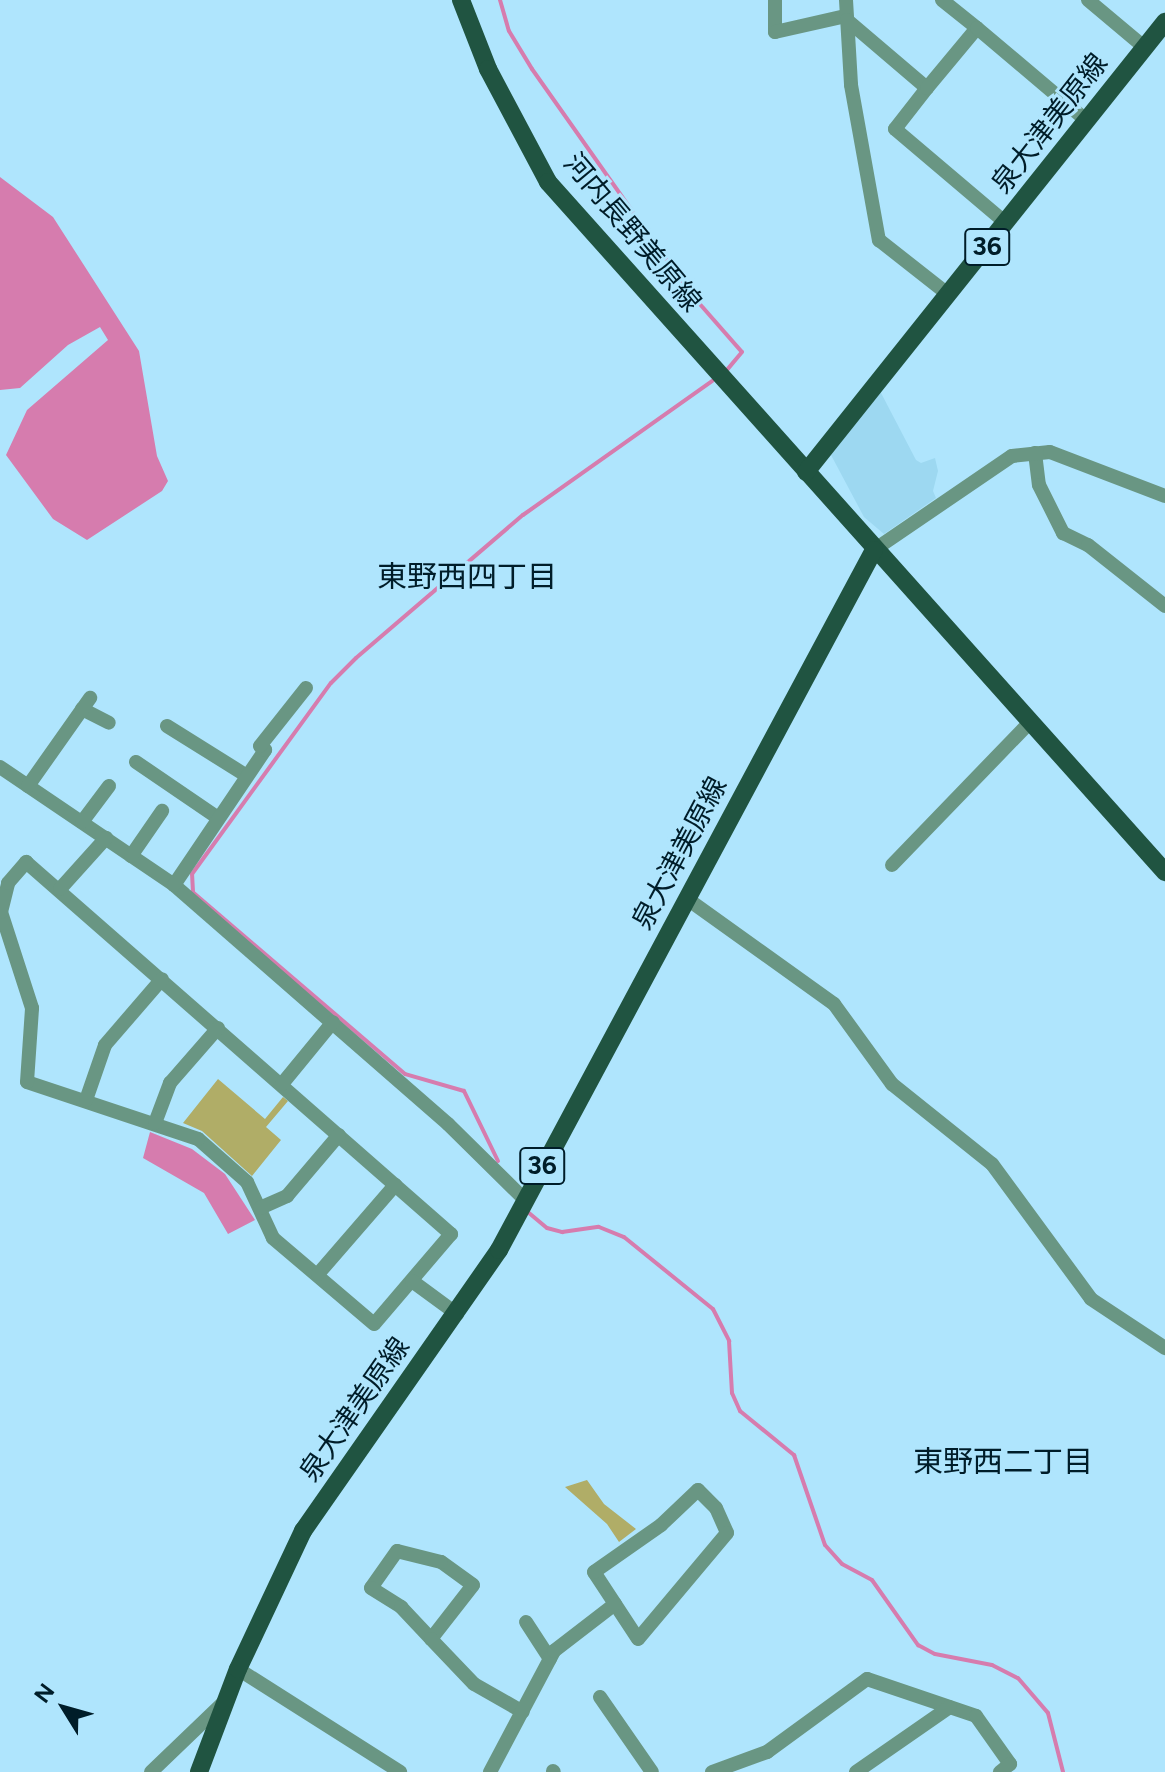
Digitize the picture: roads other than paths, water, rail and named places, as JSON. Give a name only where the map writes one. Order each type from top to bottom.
[{"type":"main road","name":"河内長野美原線","points":[[461,0],[488,69],[548,182],[806,472]]},
{"type":"main road","name":"泉大津美原線","points":[[806,472],[1165,22]]},
{"type":"main road","points":[[806,472],[1165,872]]},
{"type":"main road","name":"泉大津美原線","points":[[199,1772],[238,1669],[303,1531],[457,1314],[524,1199],[874,550]]},
{"type":"street","points":[[775,0],[775,32],[846,18]]},
{"type":"street","points":[[846,0],[851,85],[879,240],[949,295]]},
{"type":"street","points":[[942,0],[1086,120]]},
{"type":"street","points":[[1088,0],[1144,47]]},
{"type":"street","points":[[846,18],[927,88]]},
{"type":"street","points":[[977,28],[895,129],[1006,223]]},
{"type":"street","points":[[1035,453],[1039,485],[1063,533],[1088,545],[1165,606]]},
{"type":"street","points":[[874,550],[990,468],[1035,453],[1073,460],[1165,496]]},
{"type":"street","points":[[174,885],[265,750],[260,746],[306,688]]},
{"type":"street","points":[[28,786],[86,703],[109,723]]},
{"type":"street","points":[[892,865],[1029,723]]},
{"type":"street","points":[[167,726],[247,776]]},
{"type":"street","points":[[136,762],[218,818]]},
{"type":"street","points":[[0,767],[174,885],[333,1022],[524,1199]]},
{"type":"street","points":[[82,822],[109,786]]},
{"type":"street","points":[[131,856],[162,811]]},
{"type":"street","points":[[60,889],[106,838]]},
{"type":"street","points":[[26,862],[60,889],[451,1234],[374,1324],[273,1238],[260,1208],[232,1165],[198,1139],[27,1082],[32,1008],[1,912],[8,883],[26,862]]},
{"type":"street","points":[[686,898],[834,1004],[892,1084],[992,1164],[1091,1299],[1165,1348]]},
{"type":"street","points":[[86,1100],[105,1045],[162,979]]},
{"type":"street","points":[[282,1084],[333,1022]]},
{"type":"street","points":[[155,1123],[170,1083],[218,1028]]},
{"type":"street","points":[[260,1208],[287,1196],[339,1135]]},
{"type":"street","points":[[318,1274],[395,1185]]},
{"type":"street","points":[[412,1281],[457,1314]]},
{"type":"street","points":[[698,1490],[716,1508],[727,1533],[638,1639],[615,1604],[594,1572],[661,1525],[698,1490]]},
{"type":"street","points":[[431,1639],[473,1585],[441,1562],[397,1551],[371,1588],[401,1607],[431,1639],[474,1684],[523,1712]]},
{"type":"street","points":[[490,1772],[550,1659],[615,1604]]},
{"type":"street","points":[[526,1622],[550,1659]]},
{"type":"street","points":[[238,1669],[400,1772]]},
{"type":"street","points":[[712,1772],[767,1752],[867,1679],[976,1716],[1010,1764],[1000,1772]]},
{"type":"street","points":[[600,1697],[652,1772]]},
{"type":"street","points":[[151,1772],[226,1700]]},
{"type":"street","points":[[856,1772],[950,1707]]},
{"type":"waterway","points":[[500,0],[509,31],[532,69],[691,294],[742,352],[727,370]]},
{"type":"waterway","points":[[498,1161],[464,1091],[405,1074],[193,892],[192,874],[331,683],[356,658],[523,515],[712,381]]},
{"type":"waterway","points":[[529,1213],[547,1228],[562,1232],[599,1227],[624,1237],[713,1309],[729,1341],[732,1393],[740,1411],[794,1455],[825,1545],[842,1564],[872,1580],[918,1645],[935,1654],[992,1665],[1018,1678],[1048,1713],[1063,1772]]},
{"type":"district","name":"東野西四丁目","points":[[467,577]]},
{"type":"district","name":"東野西二丁目","points":[[1003,1462]]}]
